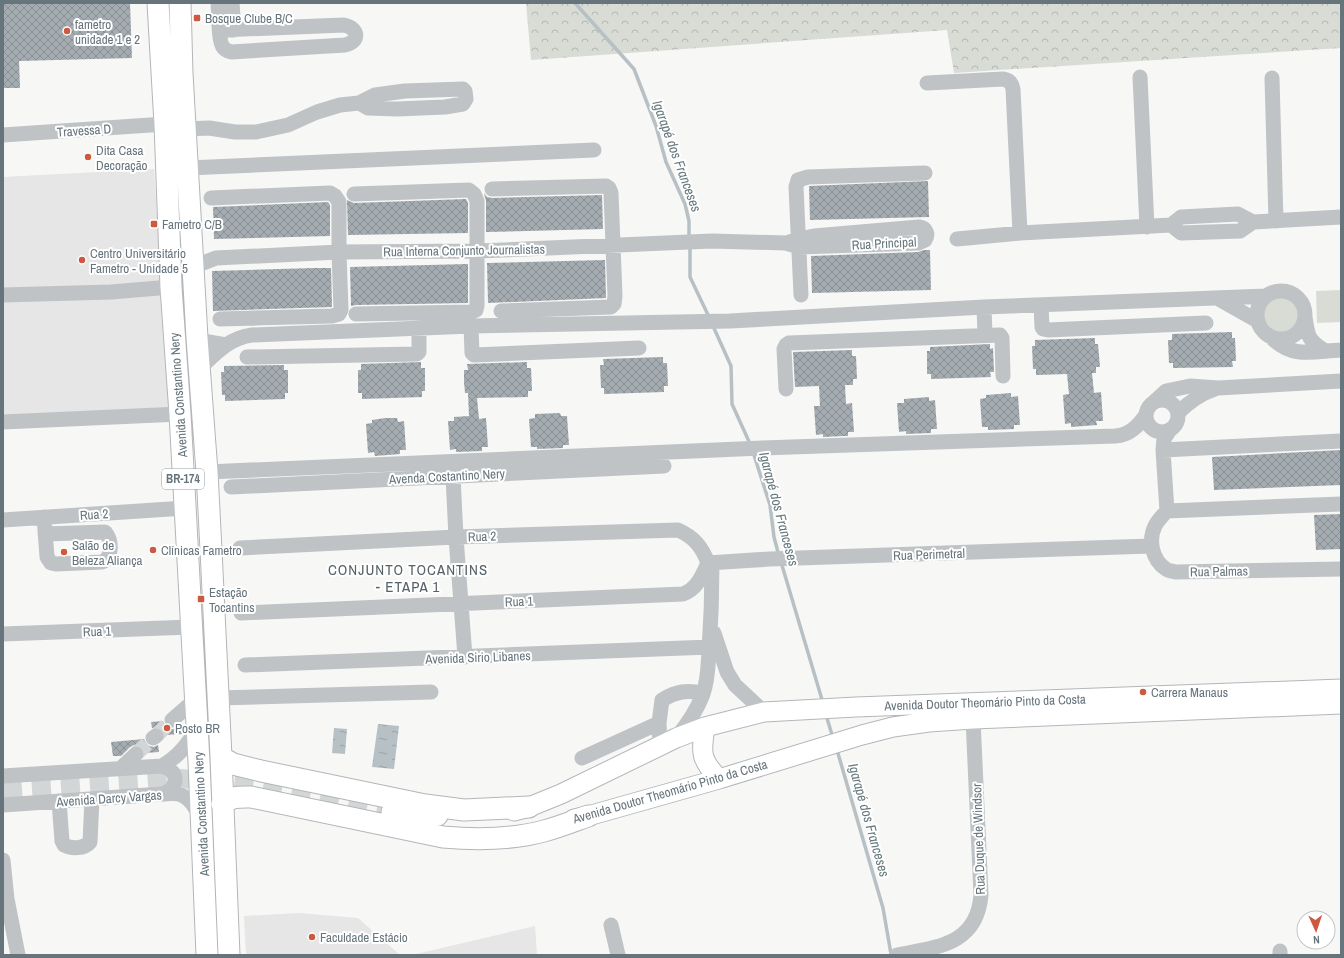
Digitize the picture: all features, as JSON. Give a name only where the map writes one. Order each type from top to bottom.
[{"type":"highway","name":"Avenida Constantino Nery","points":[[158,3],[165,124],[171,287],[180,414],[202,821],[207,955]]},
{"type":"highway","name":"Avenida Constantino Nery","points":[[180,3],[197,340],[207,472],[229,955]]},
{"type":"highway","points":[[221,757],[233,764],[261,771],[425,805],[464,810],[529,807]]},
{"type":"highway","points":[[222,804],[229,798],[251,797],[443,837],[470,840],[495,840],[521,836],[545,831],[588,816]]},
{"type":"main road","name":"Avenida Doutor Theomário Pinto da Costa","points":[[1341,689],[802,709],[764,712],[705,727],[668,742],[561,794],[529,807],[499,815],[475,817],[391,812],[423,822],[471,830],[496,830],[526,827],[588,816],[893,727],[929,722],[973,719],[1341,704]]},
{"type":"main road","points":[[705,727],[702,745],[703,756],[706,764],[719,779]]},
{"type":"street","points":[[218,3],[227,30]]},
{"type":"street","points":[[227,30],[344,25],[351,26],[356,35],[351,44],[345,45],[231,52],[222,46],[227,30],[232,3]]},
{"type":"street","points":[[1140,77],[1147,227]]},
{"type":"street","points":[[1272,78],[1276,221]]},
{"type":"street","points":[[927,83],[1003,79],[1008,80],[1012,84],[1020,233]]},
{"type":"street","points":[[186,135],[210,138],[235,132],[256,132],[288,125],[317,112],[340,105],[359,103],[376,95],[448,88],[463,89],[466,91],[466,99],[463,104],[457,105],[396,109],[368,108],[359,103]]},
{"type":"street","name":"Travessa D","points":[[3,135],[165,124]]},
{"type":"street","points":[[188,168],[594,150]]},
{"type":"street","points":[[801,295],[794,243],[796,187],[798,180],[808,177],[925,173]]},
{"type":"street","points":[[492,189],[606,186],[609,188],[611,193],[615,296],[614,304],[611,307],[501,311]]},
{"type":"street","points":[[354,194],[469,190],[474,194],[477,201],[478,251],[476,310],[471,312],[356,314]]},
{"type":"street","points":[[211,198],[330,193],[335,196],[339,202],[341,310],[338,314],[332,316],[220,319]]},
{"type":"street","points":[[957,239],[1020,233],[1171,225],[1181,217],[1231,214],[1238,214],[1253,222],[1341,218]]},
{"type":"street","name":"Rua Principal","points":[[712,242],[794,243],[918,243],[925,240],[927,233],[923,227],[919,227],[814,236],[794,243]]},
{"type":"street","name":"Rua Interna Conjunto Journalistas","points":[[193,267],[216,258],[339,252],[478,251],[712,242]]},
{"type":"street","name":"Rua Interna Conjunto Journalistas","points":[[192,246],[216,258]]},
{"type":"street","points":[[3,295],[111,292],[171,287]]},
{"type":"street","points":[[1325,351],[1311,341],[1307,331],[1304,309],[1301,302],[1292,294],[1281,291],[1273,292],[1260,302],[1256,311],[1256,320],[1262,332],[1273,339],[1280,346],[1296,352],[1325,351],[1341,350]]},
{"type":"street","points":[[200,368],[226,345],[237,338],[252,335],[471,326],[730,321],[984,307],[1266,296]]},
{"type":"street","points":[[1217,298],[1256,320]]},
{"type":"street","points":[[1041,305],[1042,327],[1043,329],[1048,330],[1206,323]]},
{"type":"street","points":[[984,307],[985,335]]},
{"type":"street","points":[[1273,339],[1282,340],[1290,338],[1298,333],[1303,326],[1305,318]]},
{"type":"street","points":[[471,326],[473,354],[639,348]]},
{"type":"street","points":[[247,357],[418,354],[419,329]]},
{"type":"street","points":[[786,389],[784,348],[789,343],[999,335],[1002,336],[1003,376]]},
{"type":"street","points":[[197,340],[226,345]]},
{"type":"street","points":[[207,472],[762,448],[1121,436],[1134,429],[1141,423],[1150,408],[1166,391],[1190,386],[1218,388],[1341,381]]},
{"type":"street","points":[[1178,413],[1201,394],[1218,388]]},
{"type":"street","points":[[1167,511],[1163,450],[1164,439],[1177,423],[1178,413],[1173,404],[1169,401],[1159,400],[1150,408],[1147,420],[1153,429],[1158,432],[1169,431]]},
{"type":"street","points":[[3,422],[180,414]]},
{"type":"street","points":[[1163,450],[1341,441]]},
{"type":"street","name":"Avenda Costantino Nery","points":[[231,487],[664,466]]},
{"type":"street","points":[[453,476],[465,657]]},
{"type":"street","points":[[1151,546],[1154,528],[1159,519],[1167,511],[1341,504]]},
{"type":"street","name":"Rua 2","points":[[3,520],[185,508]]},
{"type":"street","points":[[44,517],[45,534]]},
{"type":"street","name":"Rua 2","points":[[240,548],[456,537],[678,530],[695,540],[710,563]]},
{"type":"street","name":"Rua Perimetral","points":[[710,563],[770,559],[1151,546]]},
{"type":"street","name":"Rua Palmas","points":[[1151,546],[1160,564],[1166,570],[1175,572],[1341,569]]},
{"type":"street","points":[[703,693],[688,690],[672,694],[662,700],[659,723],[668,742],[685,727],[703,693],[707,681],[712,626],[710,563]]},
{"type":"street","name":"Rua 1","points":[[241,612],[683,594],[694,588],[710,563]]},
{"type":"street","points":[[712,626],[726,672],[735,685],[764,712]]},
{"type":"street","name":"Rua 1","points":[[3,634],[191,627]]},
{"type":"street","name":"Avenida Sirio Libanes","points":[[246,665],[710,648]]},
{"type":"street","points":[[218,698],[431,692]]},
{"type":"street","points":[[172,720],[195,700]]},
{"type":"street","name":"Rua Duque de Windsor","points":[[901,954],[946,950],[971,927],[978,913],[980,904],[973,719]]},
{"type":"street","points":[[582,758],[659,723]]},
{"type":"street","points":[[162,766],[176,758],[186,747],[197,729]]},
{"type":"street","points":[[121,768],[136,754]]},
{"type":"street","points":[[3,776],[162,766],[172,771],[175,782],[169,791],[162,794]]},
{"type":"street","name":"Avenida Darcy Vargas","points":[[3,805],[178,794],[188,799],[198,812],[202,821]]},
{"type":"street","points":[[59,801],[62,841],[64,845],[67,847],[82,847],[90,842],[92,799]]},
{"type":"street","points":[[3,860],[7,899],[18,955]]},
{"type":"street","points":[[611,925],[618,955]]},
{"type":"shaded area","name":"Centro Universitário Fametro - Unidade 5","points":[[154,169],[170,410],[3,418],[3,177]]},
{"type":"shaded area","name":"Faculdade Estácio","points":[[299,913],[358,918],[400,955],[246,955],[244,916]]},
{"type":"shaded area","name":"Faculdade Estácio","points":[[535,926],[537,955],[412,955]]},
{"type":"green space","points":[[526,3],[1341,3],[1341,48],[954,73],[947,30],[531,60]]},
{"type":"green space","points":[[1341,290],[1341,322],[1317,323],[1316,291]]},
{"type":"green space","points":[[1281,295],[1296,301],[1302,316],[1296,331],[1281,337],[1266,331],[1260,316],[1266,301]]},
{"type":"water","points":[[378,724],[399,726],[394,769],[372,767]]},
{"type":"water","points":[[334,728],[347,729],[345,754],[332,753]]},
{"type":"building","name":"fametro unidade 1 e 2","points":[[3,3],[130,3],[132,58],[19,61],[20,88],[3,88]]},
{"type":"building","points":[[928,181],[929,217],[810,220],[809,186]]},
{"type":"building","points":[[484,193],[487,197],[492,198],[602,195],[603,229],[486,232],[486,201]]},
{"type":"building","points":[[466,199],[468,203],[468,233],[348,235],[347,200],[354,203]]},
{"type":"building","points":[[328,202],[330,205],[330,236],[214,239],[213,207]]},
{"type":"building","points":[[930,250],[931,290],[812,293],[811,256],[918,252]]},
{"type":"building","points":[[605,260],[606,298],[488,303],[487,263]]},
{"type":"building","points":[[468,264],[468,303],[351,306],[350,267]]},
{"type":"building","points":[[331,268],[332,307],[213,311],[212,271]]},
{"type":"building","points":[[1232,332],[1232,338],[1235,338],[1236,361],[1232,361],[1233,367],[1173,368],[1173,363],[1169,363],[1168,340],[1172,340],[1172,334]]},
{"type":"building","points":[[1095,338],[1095,344],[1098,344],[1100,367],[1096,367],[1096,373],[1092,373],[1094,393],[1101,392],[1103,421],[1096,421],[1097,425],[1071,427],[1071,423],[1065,424],[1063,395],[1069,394],[1067,374],[1036,375],[1036,369],[1033,369],[1032,346],[1035,346],[1035,340]]},
{"type":"building","points":[[990,344],[990,349],[993,348],[994,372],[990,372],[991,377],[931,379],[931,374],[927,374],[927,351],[930,351],[930,347]]},
{"type":"building","points":[[852,350],[852,356],[856,356],[857,379],[853,379],[853,385],[845,385],[846,404],[852,403],[854,432],[848,432],[848,436],[823,437],[823,434],[816,435],[814,406],[820,406],[819,386],[795,387],[793,352]]},
{"type":"building","points":[[663,357],[663,363],[667,363],[668,386],[664,386],[664,392],[604,394],[604,388],[601,388],[600,365],[604,365],[603,359]]},
{"type":"building","points":[[421,362],[421,368],[425,368],[425,391],[422,391],[422,397],[362,399],[362,393],[358,393],[358,370],[361,370],[361,364]]},
{"type":"building","points":[[527,362],[527,368],[531,368],[532,391],[528,391],[528,397],[477,398],[479,419],[486,418],[488,447],[482,447],[482,451],[456,452],[456,449],[450,450],[448,421],[454,421],[454,417],[469,416],[468,393],[465,393],[464,382],[464,370],[468,370],[467,364]]},
{"type":"building","points":[[284,365],[284,370],[288,370],[288,393],[285,393],[285,399],[225,401],[225,395],[222,395],[221,372],[224,372],[224,366]]},
{"type":"building","points":[[1011,393],[1011,397],[1018,396],[1020,425],[1014,425],[1014,429],[988,430],[988,427],[982,427],[980,399],[986,398],[986,395]]},
{"type":"building","points":[[929,397],[929,401],[935,400],[937,429],[931,429],[931,433],[906,434],[906,431],[899,432],[897,403],[904,403],[904,399]]},
{"type":"building","points":[[560,413],[561,416],[567,416],[569,445],[563,445],[563,448],[537,449],[537,447],[531,447],[529,419],[535,418],[535,414]]},
{"type":"building","points":[[397,418],[398,422],[404,421],[406,450],[400,450],[400,454],[375,456],[374,452],[368,453],[366,424],[372,423],[372,420]]},
{"type":"building","points":[[1341,450],[1341,485],[1214,490],[1212,457]]},
{"type":"building","points":[[1341,514],[1341,549],[1316,550],[1314,515]]},
{"type":"building","points":[[163,721],[165,726],[169,729],[174,729],[182,723],[183,734],[165,735],[164,731],[160,728],[152,728],[151,722]]},
{"type":"building","name":"Posto BR","points":[[144,739],[149,746],[154,747],[158,745],[159,752],[145,753],[142,748],[134,745],[121,756],[113,756],[111,742]]},
{"type":"waterway","name":"Igarapé dos Franceses","points":[[575,3],[634,69],[656,126],[666,162],[685,204],[689,221],[689,239]]},
{"type":"waterway","name":"Igarapé dos Franceses","points":[[690,245],[690,277],[709,317]]},
{"type":"waterway","name":"Igarapé dos Franceses","points":[[713,326],[731,366],[732,404],[751,446]]},
{"type":"waterway","name":"Igarapé dos Franceses","points":[[753,452],[770,505],[774,537],[779,556]]},
{"type":"waterway","name":"Igarapé dos Franceses","points":[[781,562],[823,703]]},
{"type":"waterway","name":"Igarapé dos Franceses","points":[[826,715],[833,738]]},
{"type":"waterway","name":"Igarapé dos Franceses","points":[[837,750],[883,908],[891,954]]},
{"type":"tunnel","points":[[156,736],[172,720]]},
{"type":"tunnel","points":[[136,754],[153,738]]},
{"type":"tunnel","points":[[3,790],[175,778],[262,786],[320,796],[391,812]]},
{"type":"place","name":"Bosque Clube B/C","points":[[197,18]]},
{"type":"place","name":"fametro unidade 1 e 2","points":[[67,31]]},
{"type":"place","name":"Dita Casa Decoração","points":[[88,157]]},
{"type":"place","name":"Fametro C/B","points":[[154,224]]},
{"type":"place","name":"Centro Universitário Fametro - Unidade 5","points":[[82,260]]},
{"type":"place","name":"Clínicas Fametro","points":[[153,550]]},
{"type":"place","name":"Salão de Beleza Aliança","points":[[64,552]]},
{"type":"place","name":"Estação Tocantins","points":[[201,599]]},
{"type":"place","name":"Carrera Manaus","points":[[1143,692]]},
{"type":"place","name":"Posto BR","points":[[167,728]]},
{"type":"place","name":"Faculdade Estácio","points":[[312,937]]},
{"type":"district","name":"CONJUNTO TOCANTINS - ETAPA 1","points":[[408,578]]}]
